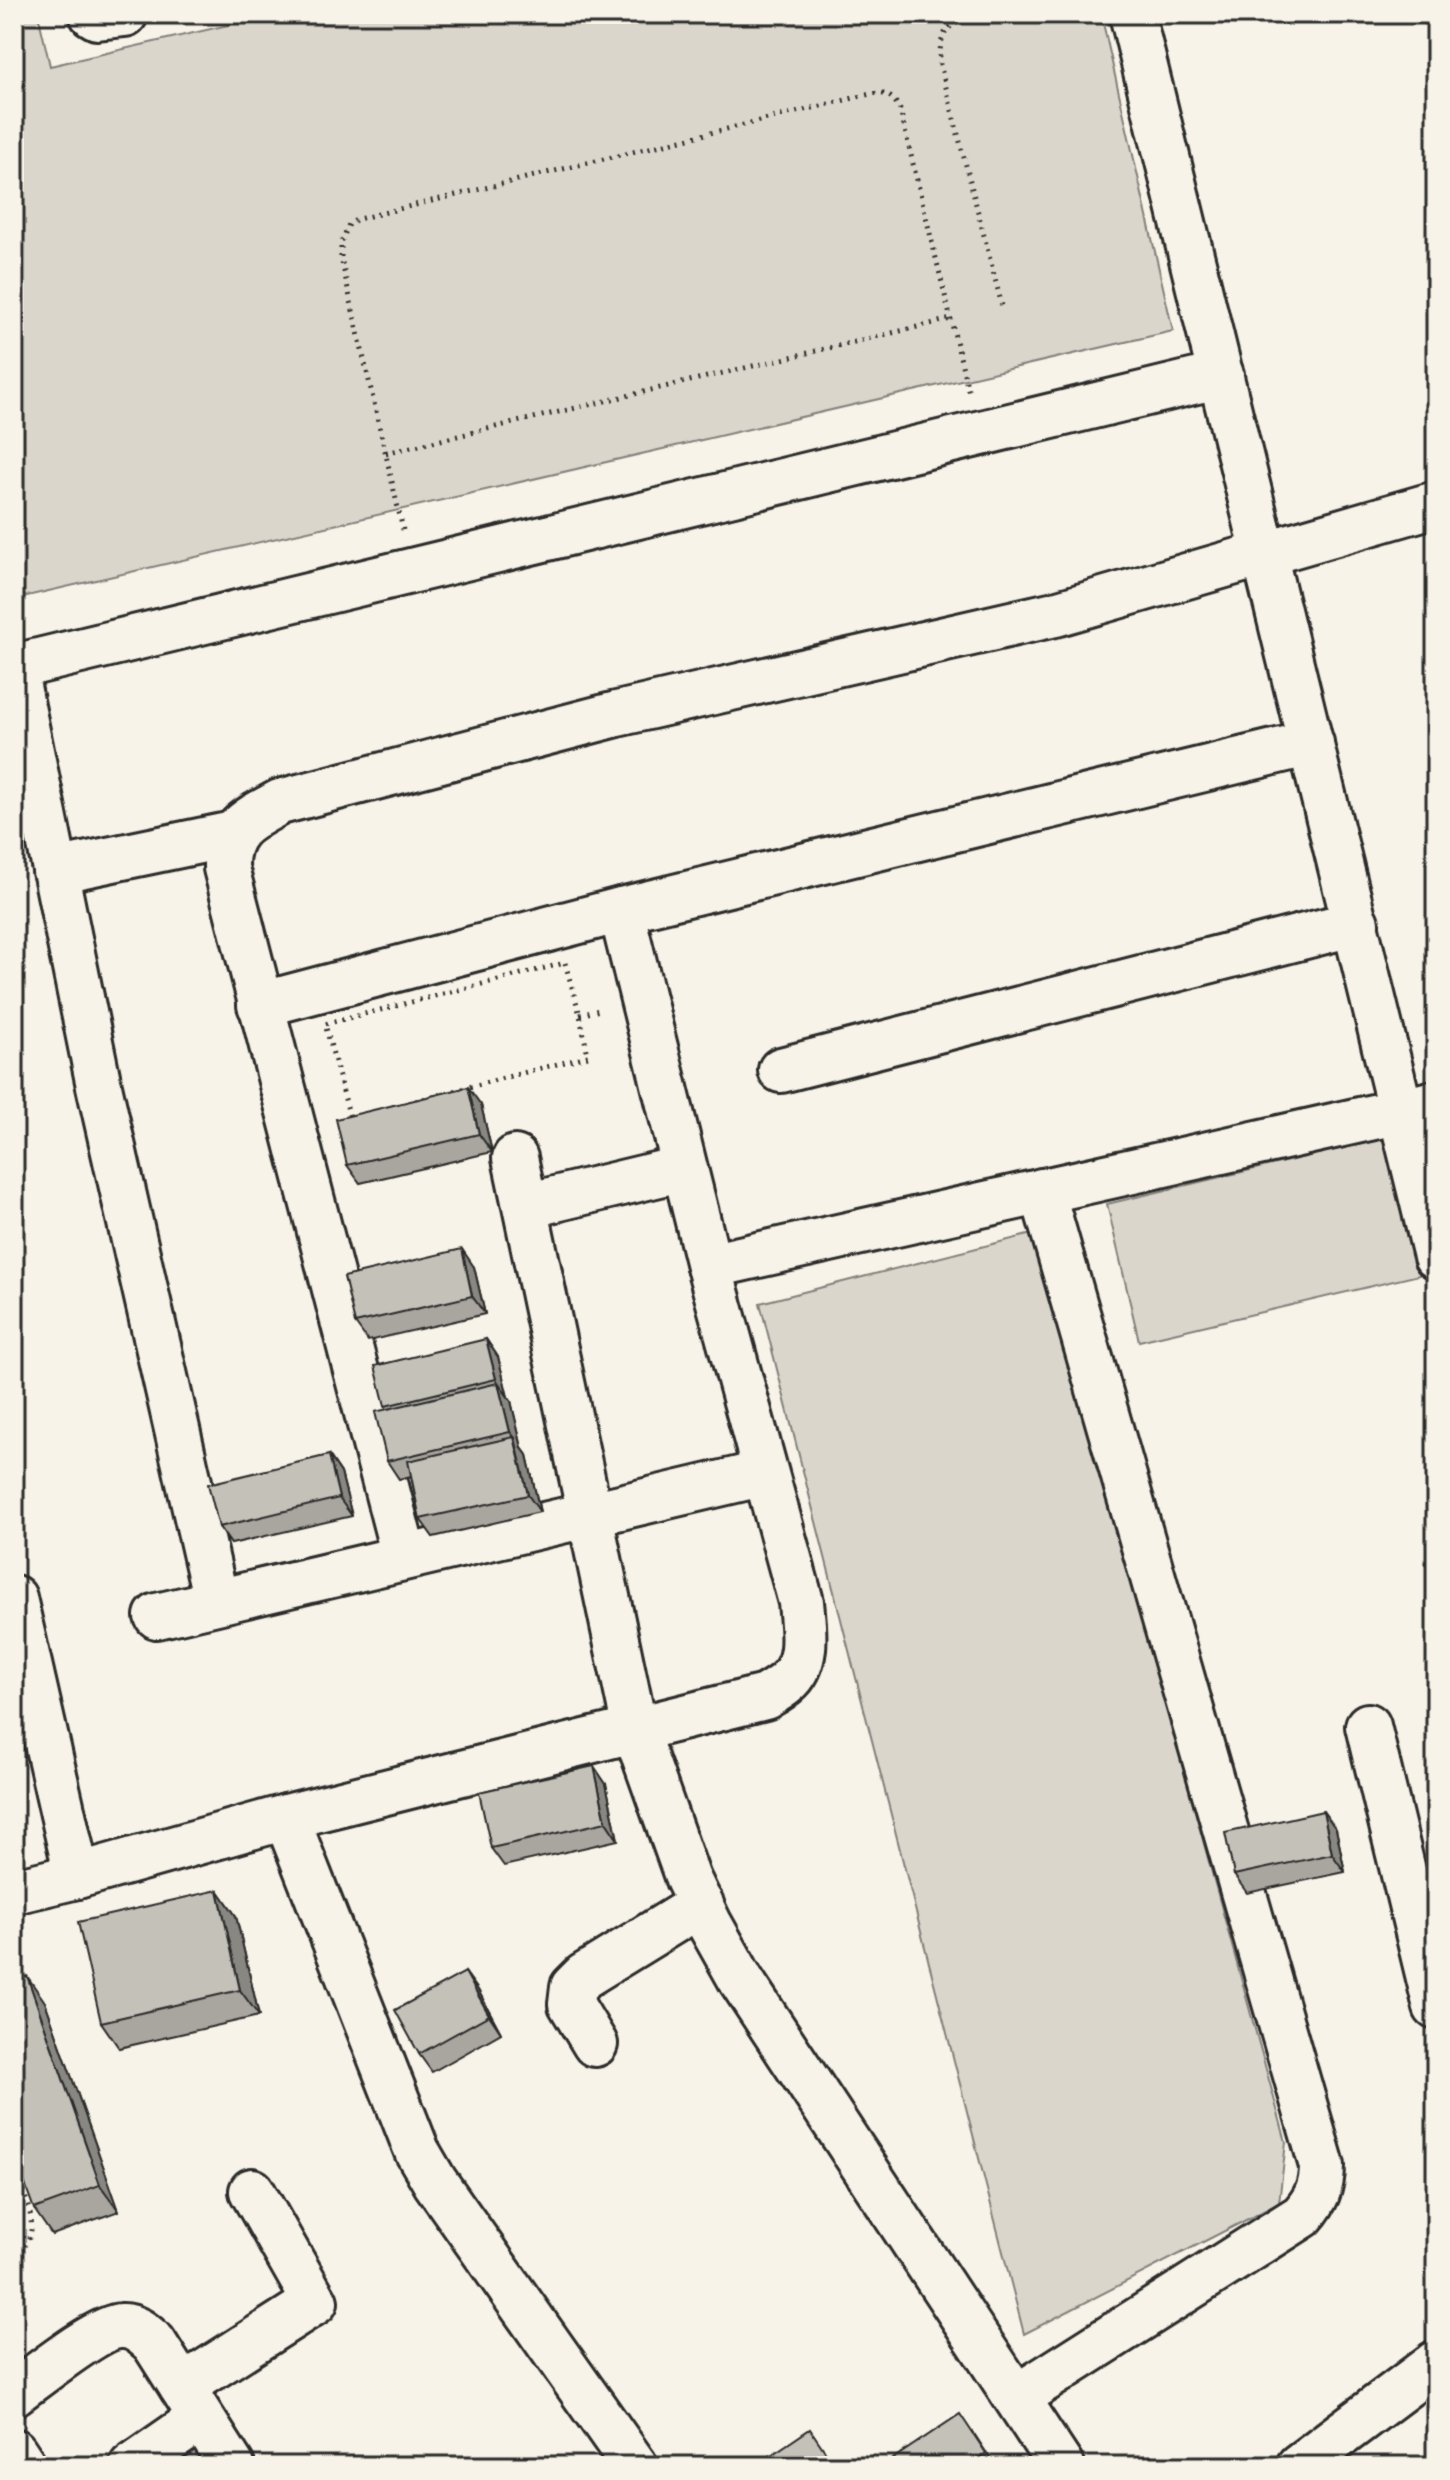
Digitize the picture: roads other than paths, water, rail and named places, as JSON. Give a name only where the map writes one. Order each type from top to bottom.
[{"type":"street","points":[[92,14],[97,17],[125,14]]},
{"type":"street","points":[[1132,14],[1356,923],[1419,1106],[1436,1256]]},
{"type":"street","points":[[216,1601],[99,1086],[14,667],[1221,375]]},
{"type":"street","points":[[404,1556],[226,868],[226,851],[233,834],[249,819],[280,802],[617,714],[1055,614],[1436,504]]},
{"type":"street","points":[[260,1005],[621,910],[1311,743]]},
{"type":"street","points":[[55,871],[233,834]]},
{"type":"street","points":[[14,1891],[286,1817],[765,1697],[790,1680],[800,1662],[805,1640],[801,1602],[709,1266],[621,910]]},
{"type":"street","points":[[781,1070],[1356,923]]},
{"type":"street","points":[[709,1266],[1419,1106]]},
{"type":"street","points":[[515,1158],[635,1730],[688,1879],[741,1980],[1061,2466]]},
{"type":"street","points":[[526,1206],[684,1168]]},
{"type":"street","points":[[1017,2397],[1302,2216],[1315,2201],[1322,2181],[1322,2166],[1042,1191]]},
{"type":"street","points":[[157,1616],[765,1473]]},
{"type":"street","points":[[14,1598],[77,1876]]},
{"type":"street","points":[[1368,1726],[1436,2007]]},
{"type":"street","points":[[286,1817],[417,2151],[444,2195],[635,2466]]},
{"type":"street","points":[[595,2044],[571,2004],[573,1987],[584,1976],[701,1904]]},
{"type":"street","points":[[132,2466],[192,2403],[315,2302],[252,2191]]},
{"type":"street","points":[[14,2393],[101,2333],[121,2326],[138,2330],[154,2343],[232,2466]]},
{"type":"street","points":[[1299,2466],[1436,2363]]},
{"type":"street","points":[[14,2451],[24,2466]]}]
